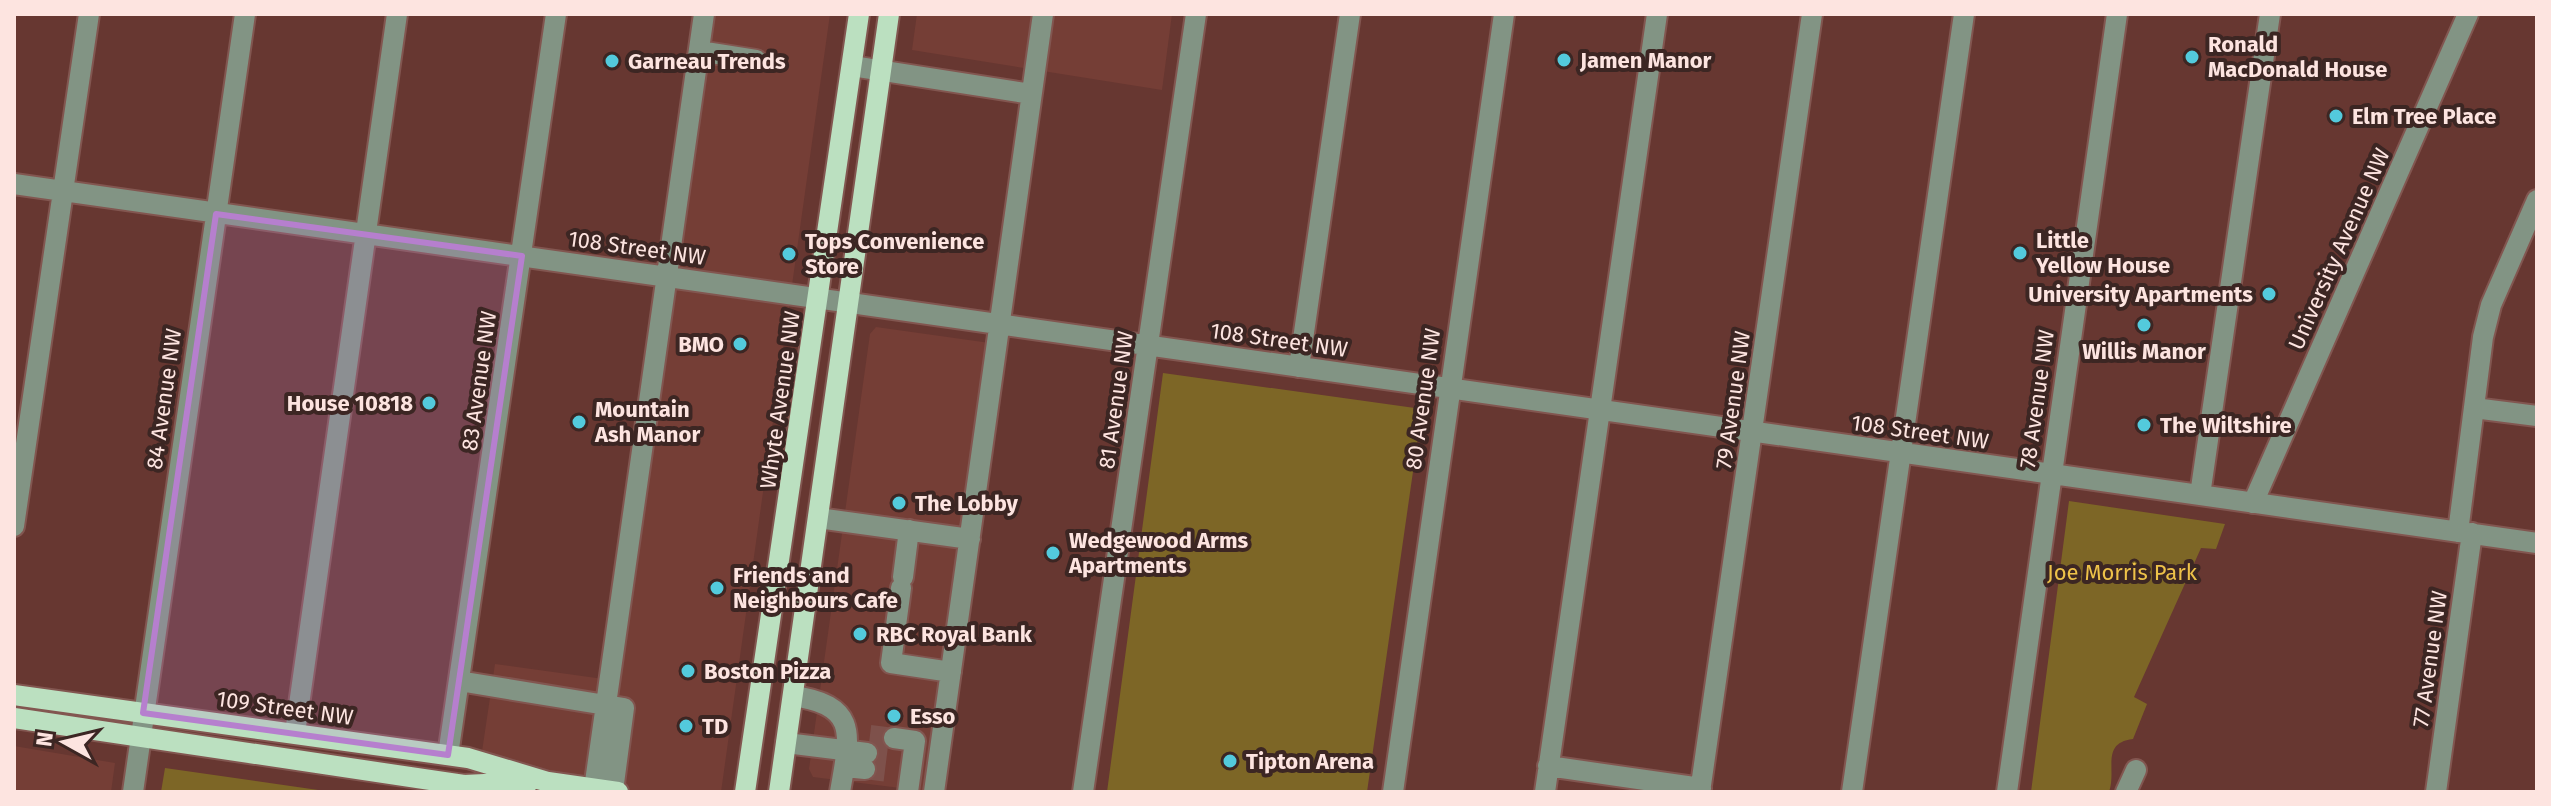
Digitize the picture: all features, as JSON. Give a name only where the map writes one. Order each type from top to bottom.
[{"type":"main road","name":"Whyte Avenue NW","points":[[745,792],[859,14]]},
{"type":"main road","points":[[779,792],[889,14]]},
{"type":"main road","name":"109 Street NW","points":[[14,695],[448,755],[548,782],[608,791]]},
{"type":"main road","name":"109 Street NW","points":[[14,718],[443,787],[548,782]]},
{"type":"street","points":[[14,526],[89,14]]},
{"type":"street","name":"84 Avenue NW","points":[[133,792],[245,14]]},
{"type":"street","points":[[295,733],[397,14]]},
{"type":"street","name":"83 Avenue NW","points":[[448,755],[556,14]]},
{"type":"street","points":[[605,705],[704,14]]},
{"type":"street","points":[[934,792],[1043,14]]},
{"type":"street","name":"81 Avenue NW","points":[[1083,792],[1196,14]]},
{"type":"street","points":[[1299,367],[1350,14]]},
{"type":"street","name":"80 Avenue NW","points":[[1393,792],[1504,14]]},
{"type":"street","points":[[1545,792],[1657,14]]},
{"type":"street","name":"79 Avenue NW","points":[[1701,790],[1812,14]]},
{"type":"street","points":[[1852,792],[1964,14]]},
{"type":"street","name":"78 Avenue NW","points":[[2007,792],[2117,14]]},
{"type":"street","points":[[2200,495],[2270,14]]},
{"type":"street","name":"University Avenue NW","points":[[2253,503],[2468,14]]},
{"type":"street","points":[[699,51],[756,60]]},
{"type":"street","points":[[852,66],[1031,94]]},
{"type":"street","name":"108 Street NW","points":[[14,184],[2537,543]]},
{"type":"street","name":"77 Avenue NW","points":[[2436,792],[2483,337],[2491,305],[2537,200]]},
{"type":"street","points":[[2474,408],[2537,416]]},
{"type":"street","points":[[818,518],[970,539]]},
{"type":"street","points":[[909,530],[891,663],[951,672]]},
{"type":"street","points":[[459,681],[624,708],[608,791]]},
{"type":"street","points":[[793,696],[818,699],[838,710],[857,751],[840,792]]},
{"type":"street","points":[[915,741],[910,775],[891,756],[915,741]]},
{"type":"street","points":[[786,743],[857,751]]},
{"type":"street","points":[[1548,766],[1701,790]]},
{"type":"street","points":[[2126,792],[2136,770]]},
{"type":"highlighted area","points":[[216,214],[522,256],[448,755],[143,713]]},
{"type":"shaded area","points":[[711,14],[830,14],[721,792],[476,792],[495,664],[618,681]]},
{"type":"shaded area","points":[[917,14],[1172,14],[1162,90],[912,50]]},
{"type":"shaded area","points":[[876,327],[990,343],[924,791],[813,777],[809,769],[870,334]]},
{"type":"shaded area","points":[[14,746],[115,763],[111,792],[14,792]]},
{"type":"green space","points":[[1163,373],[1422,409],[1367,792],[1107,792]]},
{"type":"green space","name":"Joe Morris Park","points":[[2069,501],[2225,524],[2216,549],[2201,548],[2134,697],[2147,704],[2133,739],[2116,746],[2113,752],[2109,792],[2031,792]]},
{"type":"green space","points":[[165,768],[332,792],[161,792]]},
{"type":"tunnel","points":[[870,735],[894,738]]},
{"type":"tunnel","points":[[867,753],[891,756]]},
{"type":"tunnel","points":[[865,769],[889,772]]},
{"type":"place","name":"Ronald MacDonald House","points":[[2192,57]]},
{"type":"place","name":"Jamen Manor","points":[[1564,60]]},
{"type":"place","name":"Garneau Trends","points":[[612,61]]},
{"type":"place","name":"Elm Tree Place","points":[[2336,116]]},
{"type":"place","name":"Little Yellow House","points":[[2020,253]]},
{"type":"place","name":"Tops Convenience Store","points":[[789,254]]},
{"type":"place","name":"University Apartments","points":[[2269,294]]},
{"type":"place","name":"Willis Manor","points":[[2144,325]]},
{"type":"place","name":"BMO","points":[[740,344]]},
{"type":"place","name":"House 10818","points":[[429,403]]},
{"type":"place","name":"Mountain Ash Manor","points":[[579,422]]},
{"type":"place","name":"The Wiltshire","points":[[2144,425]]},
{"type":"place","name":"The Lobby","points":[[899,503]]},
{"type":"place","name":"Wedgewood Arms Apartments","points":[[1053,553]]},
{"type":"place","name":"Friends and Neighbours Cafe","points":[[717,588]]},
{"type":"place","name":"RBC Royal Bank","points":[[860,634]]},
{"type":"place","name":"Boston Pizza","points":[[688,671]]},
{"type":"place","name":"Esso","points":[[894,716]]},
{"type":"place","name":"TD","points":[[686,726]]},
{"type":"place","name":"Tipton Arena","points":[[1230,761]]}]
